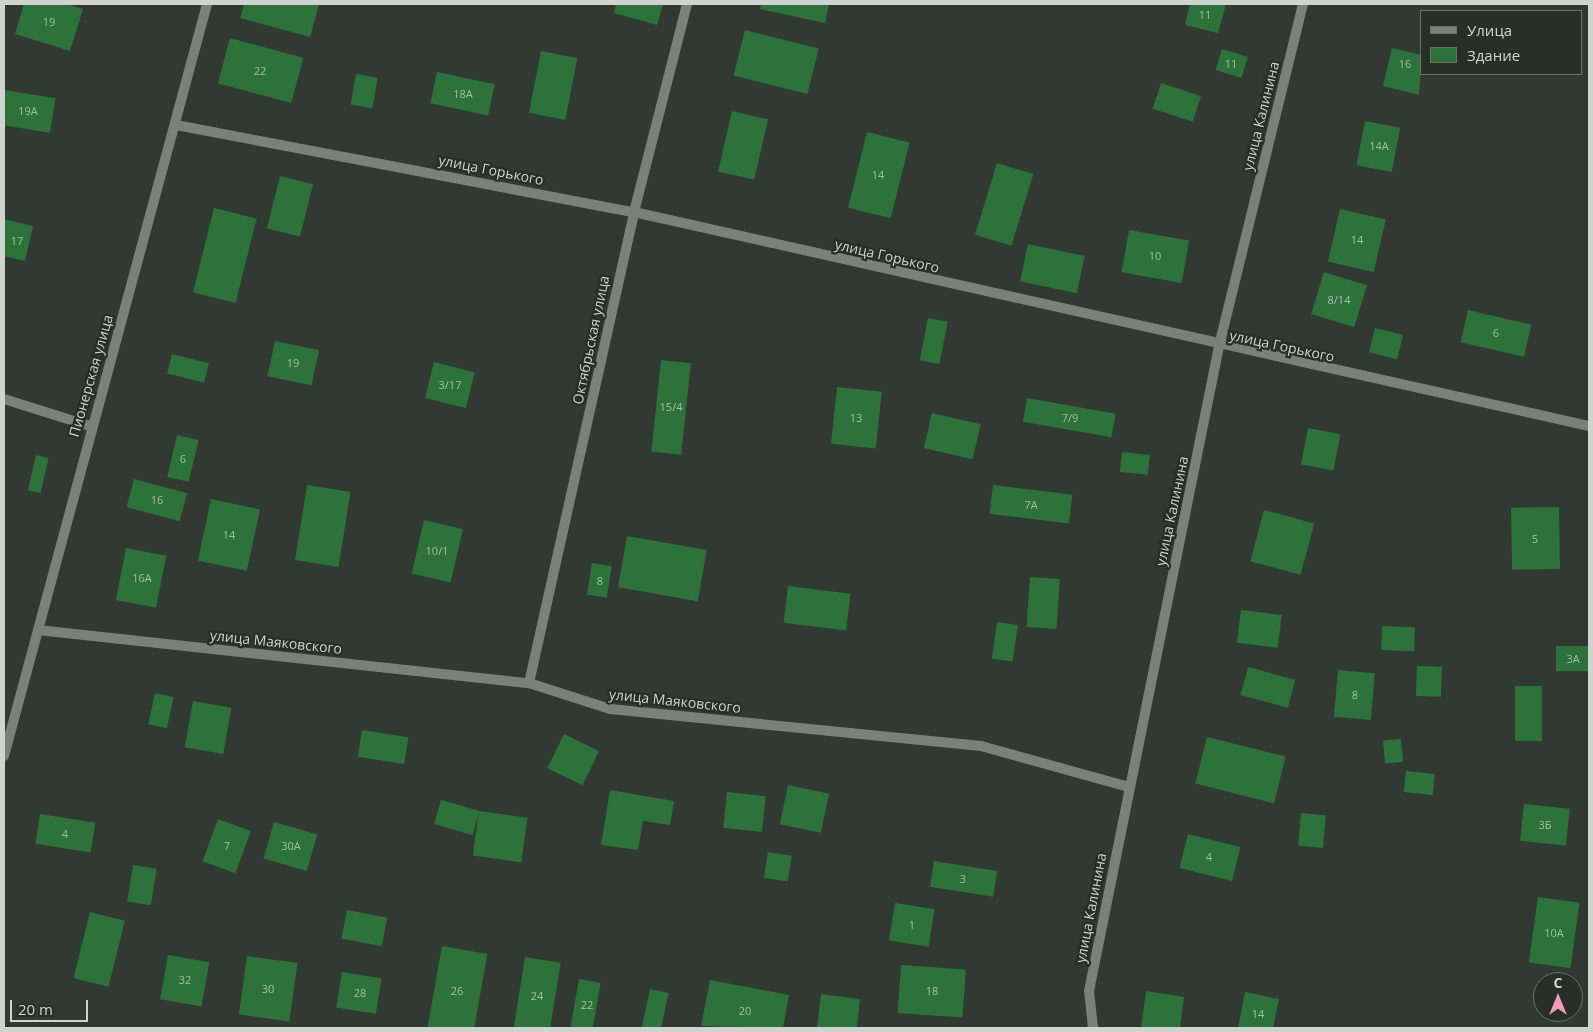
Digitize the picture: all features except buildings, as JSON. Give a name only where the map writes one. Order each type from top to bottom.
[{"type":"street","name":"Пионерская улица","points":[[4,756],[90,426],[176,125],[207,4]]},
{"type":"street","name":"Октябрьская улица","points":[[529,683],[634,212],[687,4]]},
{"type":"street","name":"улица Калинина","points":[[1093,1028],[1089,991],[1219,346],[1302,4]]},
{"type":"street","name":"улица Горького","points":[[176,125],[634,212],[1219,346],[1589,426]]},
{"type":"street","points":[[4,398],[90,426]]},
{"type":"street","name":"улица Маяковского","points":[[38,630],[529,683],[610,709],[981,746],[1129,787]]}]
